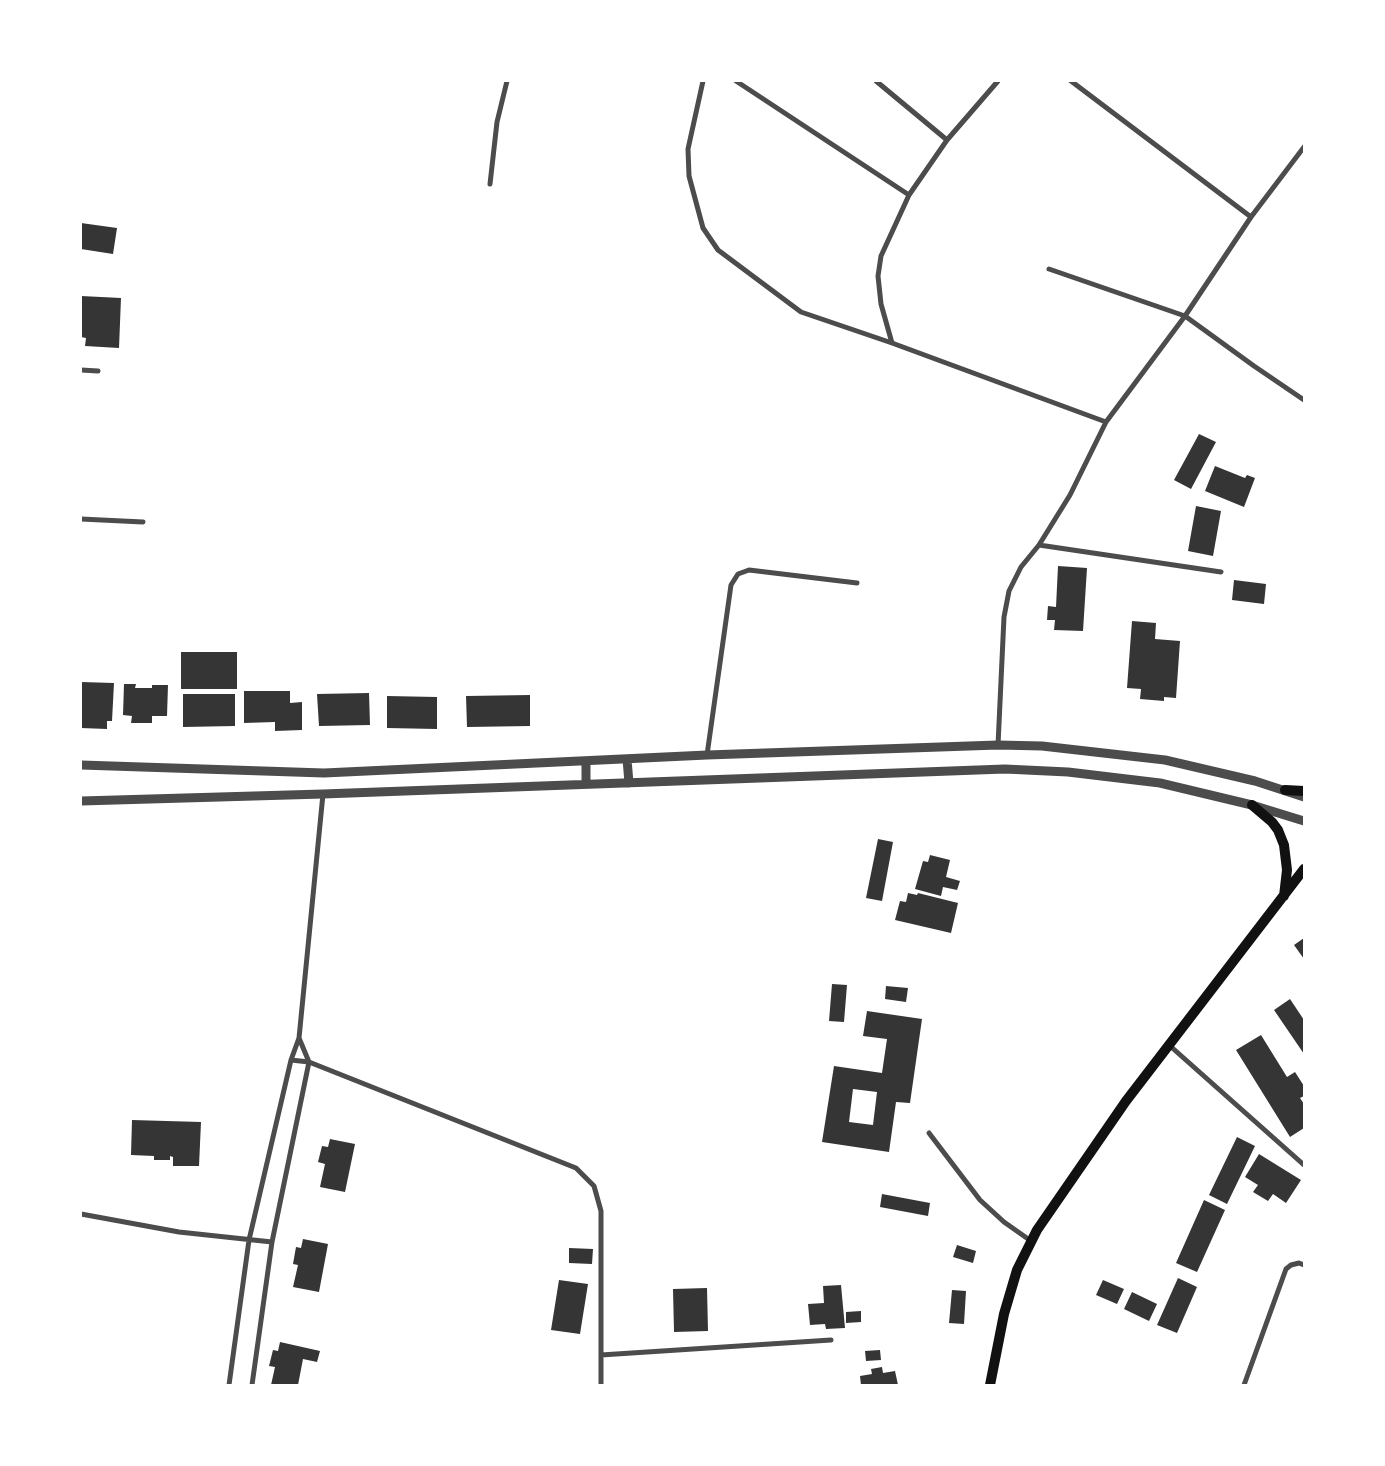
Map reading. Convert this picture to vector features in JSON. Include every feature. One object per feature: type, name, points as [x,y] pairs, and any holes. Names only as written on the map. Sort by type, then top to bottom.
[{"type":"main road","points":[[1285,790],[1304,791]]},
{"type":"main road","points":[[1252,805],[1272,822],[1278,830],[1284,845],[1287,870],[1286,893]]},
{"type":"main road","points":[[990,1385],[1004,1314],[1017,1270],[1031,1240],[1126,1101],[1304,869]]},
{"type":"main road","points":[[1286,893],[1304,881]]},
{"type":"street","points":[[490,184],[497,122],[507,81]]},
{"type":"street","points":[[703,81],[688,149],[689,176],[703,228],[718,250],[801,312],[892,343],[1106,422]]},
{"type":"street","points":[[736,81],[909,195]]},
{"type":"street","points":[[876,81],[947,140]]},
{"type":"street","points":[[892,343],[881,304],[878,276],[881,256],[909,195],[947,140],[998,81]]},
{"type":"street","points":[[1071,81],[1250,216]]},
{"type":"street","points":[[998,745],[1004,617],[1009,591],[1022,567],[1039,545],[1070,495],[1106,422],[1185,316],[1250,216],[1304,147]]},
{"type":"street","points":[[1049,269],[1185,316],[1304,400]]},
{"type":"street","points":[[81,370],[98,371]]},
{"type":"street","points":[[81,518],[143,522]]},
{"type":"street","points":[[1039,545],[1221,572]]},
{"type":"street","points":[[707,756],[731,585],[738,574],[749,570],[857,583]]},
{"type":"street","points":[[81,764],[324,773],[998,745],[1042,746],[1165,760],[1255,781],[1304,797]]},
{"type":"street","points":[[627,759],[629,783]]},
{"type":"street","points":[[586,761],[586,784]]},
{"type":"street","points":[[81,800],[323,794],[1024,769],[1068,772],[1160,783],[1252,805],[1304,821]]},
{"type":"street","points":[[229,1385],[249,1240],[291,1060],[299,1038],[323,794]]},
{"type":"street","points":[[252,1385],[272,1242],[309,1062],[299,1038]]},
{"type":"street","points":[[1169,1046],[1304,1165]]},
{"type":"street","points":[[291,1060],[309,1062],[576,1168],[594,1186],[601,1211],[601,1385]]},
{"type":"street","points":[[929,1134],[980,1200],[1004,1222],[1031,1240]]},
{"type":"street","points":[[81,1214],[180,1232],[272,1242]]},
{"type":"street","points":[[1244,1385],[1286,1269],[1290,1265],[1299,1263],[1304,1265]]},
{"type":"street","points":[[601,1355],[831,1340]]},
{"type":"building","points":[[81,223],[117,228],[113,254],[81,249]]},
{"type":"building","points":[[81,296],[121,298],[119,348],[85,346],[86,338],[81,337]]},
{"type":"building","points":[[1199,434],[1216,442],[1191,489],[1174,480]]},
{"type":"building","points":[[1215,466],[1245,478],[1247,475],[1255,478],[1244,507],[1205,491]]},
{"type":"building","points":[[1196,506],[1221,511],[1213,556],[1188,551]]},
{"type":"building","points":[[1058,566],[1087,568],[1083,631],[1054,630],[1055,620],[1047,620],[1048,606],[1056,607]]},
{"type":"building","points":[[1234,580],[1266,584],[1264,604],[1232,600]]},
{"type":"building","points":[[1132,621],[1156,623],[1155,639],[1180,641],[1176,698],[1164,697],[1164,701],[1140,699],[1141,689],[1127,688]]},
{"type":"building","points":[[181,652],[237,652],[237,689],[181,689]]},
{"type":"building","points":[[81,682],[114,683],[112,721],[107,721],[107,729],[81,728]]},
{"type":"building","points":[[124,684],[136,684],[135,688],[152,688],[152,685],[168,685],[167,716],[152,716],[152,723],[131,723],[132,716],[123,715]]},
{"type":"building","points":[[244,691],[290,691],[290,703],[302,702],[302,730],[275,731],[275,722],[244,723]]},
{"type":"building","points":[[369,693],[370,725],[319,726],[317,694]]},
{"type":"building","points":[[183,694],[235,694],[235,726],[183,727]]},
{"type":"building","points":[[530,695],[530,726],[467,727],[466,696]]},
{"type":"building","points":[[387,696],[437,697],[437,729],[387,728]]},
{"type":"building","points":[[878,839],[893,842],[882,901],[866,898]]},
{"type":"building","points":[[930,855],[950,860],[946,877],[960,881],[957,890],[943,887],[941,896],[915,889],[923,861],[928,862]]},
{"type":"building","points":[[908,893],[917,895],[918,893],[958,903],[951,933],[895,920],[900,901],[906,902]]},
{"type":"building","points":[[1304,938],[1304,959],[1294,945]]},
{"type":"building","points":[[832,984],[847,985],[844,1022],[829,1021]]},
{"type":"building","points":[[886,986],[908,988],[906,1002],[885,999]]},
{"type":"building","points":[[1290,999],[1304,1020],[1304,1054],[1274,1010]]},
{"type":"building","points":[[867,1011],[922,1019],[910,1103],[896,1102],[889,1152],[822,1142],[834,1066],[882,1073],[887,1039],[863,1036]],"holes":[[[853,1089],[877,1092],[873,1125],[849,1122]]]},
{"type":"building","points":[[1261,1035],[1287,1077],[1295,1072],[1304,1086],[1304,1096],[1300,1098],[1304,1104],[1304,1128],[1290,1137],[1236,1050]]},
{"type":"building","points":[[132,1120],[201,1122],[199,1166],[173,1166],[173,1157],[170,1156],[170,1160],[154,1160],[154,1156],[131,1155]]},
{"type":"building","points":[[1237,1137],[1255,1146],[1227,1204],[1209,1195]]},
{"type":"building","points":[[330,1139],[355,1144],[345,1192],[320,1187],[325,1164],[318,1162],[322,1146],[328,1147]]},
{"type":"building","points":[[1259,1154],[1301,1180],[1286,1203],[1273,1194],[1268,1201],[1253,1192],[1258,1185],[1245,1177]]},
{"type":"building","points":[[882,1194],[930,1203],[928,1216],[880,1207]]},
{"type":"building","points":[[1204,1200],[1225,1210],[1197,1272],[1176,1263]]},
{"type":"building","points":[[303,1239],[328,1244],[319,1292],[293,1287],[298,1265],[293,1264],[296,1247],[301,1248]]},
{"type":"building","points":[[957,1245],[976,1251],[973,1263],[953,1257]]},
{"type":"building","points":[[569,1248],[593,1249],[592,1264],[569,1263]]},
{"type":"building","points":[[1178,1278],[1197,1287],[1177,1333],[1157,1325]]},
{"type":"building","points":[[559,1280],[588,1284],[580,1334],[551,1330]]},
{"type":"building","points":[[1103,1280],[1124,1289],[1117,1304],[1096,1295]]},
{"type":"building","points":[[841,1285],[845,1328],[826,1329],[825,1324],[810,1325],[808,1304],[824,1303],[823,1286]]},
{"type":"building","points":[[707,1288],[708,1331],[674,1332],[673,1289]]},
{"type":"building","points":[[952,1290],[966,1291],[964,1324],[949,1323]]},
{"type":"building","points":[[1132,1292],[1157,1304],[1149,1321],[1124,1309]]},
{"type":"building","points":[[861,1311],[861,1322],[846,1323],[846,1312]]},
{"type":"building","points":[[280,1342],[320,1351],[317,1362],[303,1359],[298,1385],[271,1385],[275,1367],[269,1366],[273,1350],[278,1351]]},
{"type":"building","points":[[880,1350],[881,1360],[866,1361],[865,1351]]},
{"type":"building","points":[[882,1367],[883,1373],[895,1371],[898,1385],[861,1385],[860,1376],[872,1374],[871,1369]]}]
